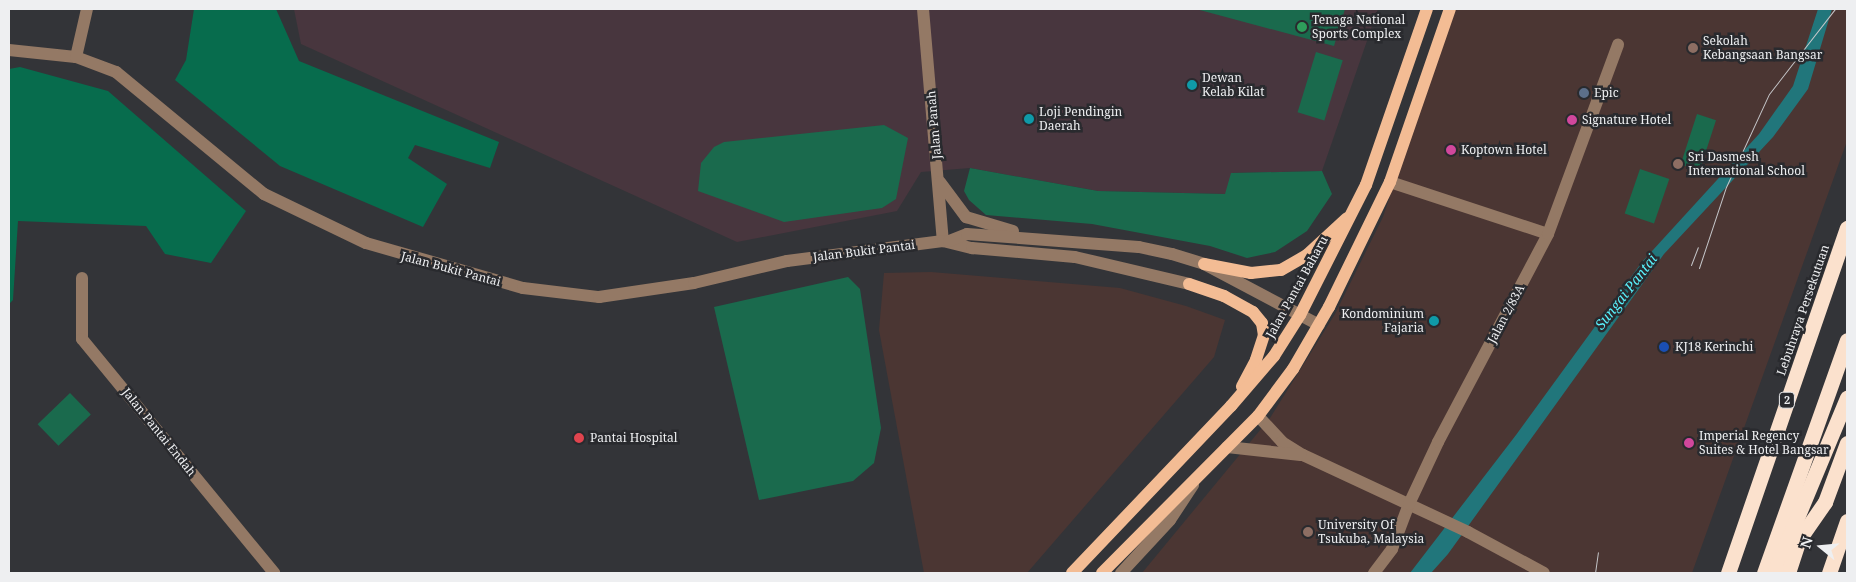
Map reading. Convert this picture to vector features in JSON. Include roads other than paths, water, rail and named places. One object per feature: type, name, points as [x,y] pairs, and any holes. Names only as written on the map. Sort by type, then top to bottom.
[{"type":"highway","name":"Lebuhraya Persekutuan","points":[[1728,573],[1847,228]]},
{"type":"highway","points":[[1764,573],[1847,340]]},
{"type":"highway","points":[[1788,573],[1800,538],[1812,491],[1847,398]]},
{"type":"highway","points":[[1774,573],[1847,398]]},
{"type":"highway","points":[[1800,538],[1825,502],[1847,443]]},
{"type":"highway","points":[[1829,573],[1847,521]]},
{"type":"main road","name":"Jalan Pantai Baharu","points":[[1072,573],[1231,406],[1274,356],[1300,314],[1353,212],[1406,77],[1427,9]]},
{"type":"main road","points":[[1102,573],[1158,513],[1258,416],[1293,369],[1319,326],[1390,182],[1450,9]]},
{"type":"main road","points":[[1204,264],[1251,273],[1281,270],[1307,255],[1353,212]]},
{"type":"main road","points":[[1190,284],[1232,300],[1253,312],[1262,323],[1264,335],[1256,360],[1231,406]]},
{"type":"street","points":[[76,57],[86,9]]},
{"type":"street","name":"Jalan Panah","points":[[923,9],[946,241]]},
{"type":"street","name":"Jalan 2/83A","points":[[1374,573],[1392,549],[1408,504],[1548,234],[1618,45]]},
{"type":"street","name":"Jalan Bukit Pantai","points":[[9,50],[76,57],[116,72],[264,194],[373,246],[500,283],[599,297],[694,283],[787,261],[946,241],[967,234],[1139,247],[1204,264],[1300,314],[1319,326]]},
{"type":"street","points":[[939,180],[966,217],[1050,240]]},
{"type":"street","points":[[1390,182],[1548,234]]},
{"type":"street","name":"Jalan Bukit Pantai","points":[[946,241],[972,248],[1075,257],[1190,284]]},
{"type":"street","name":"Jalan Pantai Endah","points":[[82,278],[82,339],[274,573]]},
{"type":"street","points":[[1258,416],[1282,442],[1303,455],[1468,532],[1544,573]]},
{"type":"street","points":[[1227,446],[1303,455]]},
{"type":"street","points":[[1121,573],[1170,520],[1201,472]]},
{"type":"water","name":"Sungai Pantai","points":[[1818,9],[1832,9],[1808,89],[1773,137],[1664,254],[1448,554],[1431,573],[1410,573],[1516,435],[1642,262],[1759,134],[1793,86]]},
{"type":"tram line","points":[[1699,268],[1726,187],[1769,94],[1835,9]]},
{"type":"tram line","points":[[1691,265],[1698,247]]},
{"type":"tram line","points":[[1595,573],[1598,552]]},
{"type":"place","name":"Tenaga National Sports Complex","points":[[1302,27]]},
{"type":"place","name":"Sekolah Kebangsaan Bangsar","points":[[1693,48]]},
{"type":"place","name":"Dewan Kelab Kilat","points":[[1192,85]]},
{"type":"place","name":"Epic","points":[[1584,93]]},
{"type":"place","name":"Loji Pendingin Daerah","points":[[1029,119]]},
{"type":"place","name":"Signature Hotel","points":[[1572,120]]},
{"type":"place","name":"Koptown Hotel","points":[[1451,150]]},
{"type":"place","name":"Sri Dasmesh International School","points":[[1678,164]]},
{"type":"place","name":"Kondominium Fajaria","points":[[1434,321]]},
{"type":"place","name":"KJ18 Kerinchi","points":[[1664,347]]},
{"type":"place","name":"Pantai Hospital","points":[[579,438]]},
{"type":"place","name":"Imperial Regency Suites & Hotel Bangsar","points":[[1689,443]]},
{"type":"place","name":"University Of Tsukuba, Malaysia","points":[[1308,532]]}]
